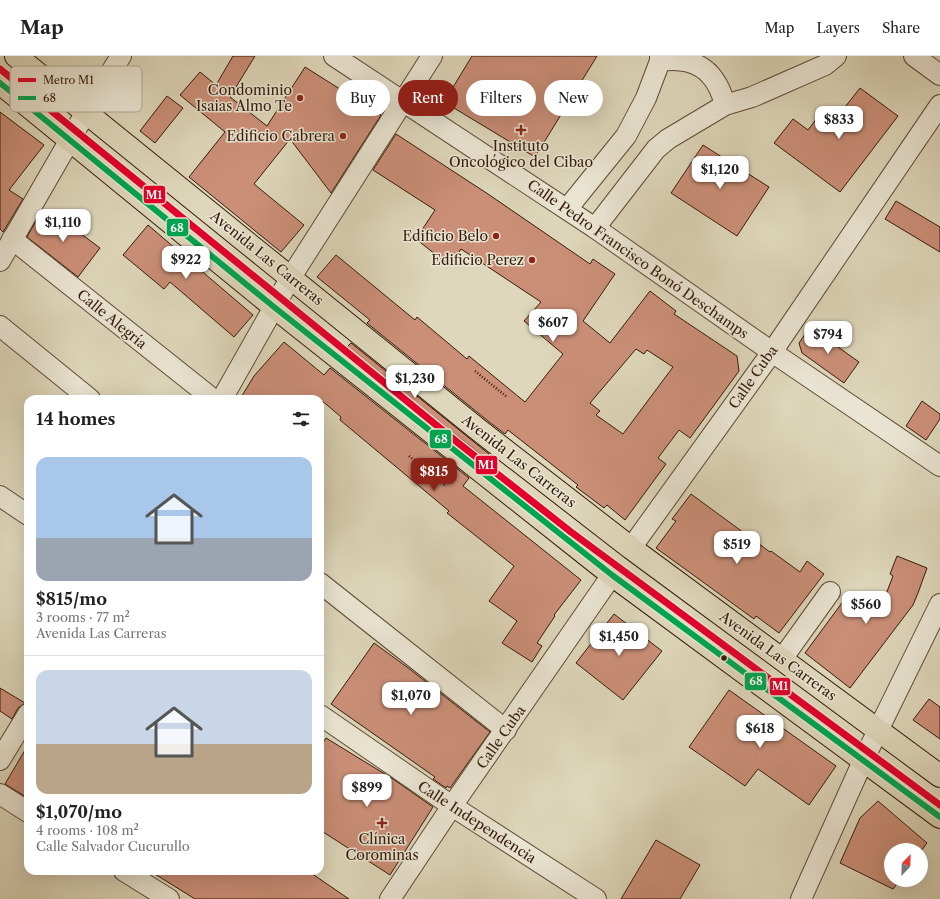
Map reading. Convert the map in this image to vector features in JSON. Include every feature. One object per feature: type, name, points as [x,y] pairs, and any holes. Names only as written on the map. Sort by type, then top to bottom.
[{"type":"main road","name":"Avenida Las Carreras","points":[[16,56],[28,66]]},
{"type":"main road","points":[[0,83],[10,91]]},
{"type":"main road","points":[[36,112],[274,307],[612,575],[940,817]]},
{"type":"main road","name":"Avenida Las Carreras","points":[[86,112],[480,431],[632,548],[940,776]]},
{"type":"street","points":[[115,66],[121,56]]},
{"type":"street","name":"Calle Pedro Francisco Bonó Deschamps","points":[[334,56],[398,98]]},
{"type":"street","points":[[417,80],[432,56]]},
{"type":"street","points":[[595,228],[656,149],[672,136],[725,105],[752,97],[825,65],[836,56]]},
{"type":"street","points":[[914,56],[940,75]]},
{"type":"street","points":[[567,209],[626,136],[646,98],[660,59],[682,60],[703,68],[714,78],[721,90],[725,105]]},
{"type":"street","name":"Calle Cuba","points":[[632,548],[772,352],[940,105]]},
{"type":"street","points":[[224,395],[291,277],[398,111]]},
{"type":"street","points":[[0,261],[86,112]]},
{"type":"street","name":"Calle Pedro Francisco Bonó Deschamps","points":[[425,116],[595,228],[772,352],[940,466]]},
{"type":"street","name":"Calle Alegría","points":[[12,239],[207,395]]},
{"type":"street","points":[[0,326],[85,395]]},
{"type":"street","points":[[0,496],[24,512]]},
{"type":"street","name":"Calle Cuba","points":[[390,899],[452,806],[612,575]]},
{"type":"street","points":[[324,586],[506,730]]},
{"type":"street","points":[[782,659],[830,592]]},
{"type":"street","points":[[801,899],[863,761],[940,604]]},
{"type":"street","name":"Calle Independencia","points":[[324,719],[452,806],[596,899]]},
{"type":"street","points":[[0,760],[24,721]]},
{"type":"street","points":[[0,794],[24,809]]},
{"type":"street","points":[[130,875],[169,899]]},
{"type":"path","points":[[475,371],[508,397]]},
{"type":"path","points":[[409,456],[446,486]]},
{"type":"building","points":[[233,56],[255,56],[230,97],[267,126],[305,67],[336,87],[336,116],[380,116],[331,193],[290,139],[254,184],[304,225],[281,252],[189,177],[225,132],[180,95],[200,72],[216,85]]},
{"type":"building","points":[[472,56],[597,56],[582,80],[544,80],[544,116],[560,116],[535,157],[467,116],[536,116],[536,80],[466,80],[466,115],[458,110],[457,80]]},
{"type":"building","points":[[860,88],[898,116],[840,192],[774,143],[793,119],[808,130],[818,117],[830,126]]},
{"type":"building","points":[[167,96],[183,108],[155,143],[140,131]]},
{"type":"building","points":[[0,112],[44,145],[9,190],[23,199],[3,232],[0,229]]},
{"type":"building","points":[[396,134],[488,194],[590,264],[593,259],[615,274],[583,321],[610,343],[650,291],[676,311],[674,314],[737,356],[739,371],[690,438],[679,430],[658,458],[666,464],[625,520],[607,505],[604,508],[576,487],[578,485],[508,430],[505,434],[488,421],[367,323],[370,320],[317,277],[336,255],[415,320],[417,317],[467,359],[469,356],[525,402],[563,354],[524,321],[541,302],[461,249],[450,266],[416,239],[435,210],[373,170]],"holes":[[[636,349],[644,354],[647,350],[673,367],[623,434],[596,415],[600,411],[590,403]]]},
{"type":"building","points":[[703,145],[769,187],[737,236],[671,193]]},
{"type":"building","points":[[896,201],[940,227],[940,252],[885,219]]},
{"type":"building","points":[[41,212],[49,218],[53,213],[100,248],[78,277],[27,237]]},
{"type":"building","points":[[148,225],[253,315],[234,337],[170,282],[164,289],[123,255]]},
{"type":"building","points":[[810,327],[859,362],[844,383],[802,353],[799,343]]},
{"type":"building","points":[[284,342],[324,375],[330,368],[469,478],[463,486],[581,580],[554,615],[555,616],[537,643],[542,646],[532,662],[502,643],[517,621],[489,601],[514,566],[447,513],[449,511],[340,420],[341,417],[324,402],[324,395],[242,395],[254,376]]},
{"type":"building","points":[[351,343],[489,454],[485,458],[346,348]]},
{"type":"building","points":[[922,401],[940,414],[940,419],[926,440],[906,426]]},
{"type":"building","points":[[691,494],[800,572],[807,561],[824,574],[779,633],[756,616],[754,619],[656,548],[676,521],[672,519]]},
{"type":"building","points":[[897,556],[927,568],[913,605],[850,688],[805,653],[850,592],[874,610],[886,594],[893,576],[890,574]]},
{"type":"building","points":[[614,614],[662,651],[623,700],[576,663]]},
{"type":"building","points":[[374,643],[490,732],[450,788],[447,786],[446,788],[433,779],[435,777],[331,704]]},
{"type":"building","points":[[0,688],[24,702],[18,708],[12,719],[0,711]]},
{"type":"building","points":[[729,690],[836,766],[809,805],[758,769],[745,786],[689,747]]},
{"type":"building","points":[[929,699],[940,707],[940,739],[913,720]]},
{"type":"building","name":"Clínica Corominas","points":[[326,738],[393,779],[433,807],[390,875],[324,833],[324,741]]},
{"type":"building","points":[[24,752],[24,796],[5,784]]},
{"type":"building","points":[[878,801],[927,843],[884,843],[884,885],[840,863],[860,818]]},
{"type":"building","points":[[656,840],[700,865],[680,899],[621,899]]},
{"type":"building","points":[[156,875],[314,875],[349,899],[195,899]]},
{"type":"metro line","name":"M1","points":[[0,69],[10,77]]},
{"type":"metro line","name":"M1","points":[[53,112],[457,442],[571,532],[940,805]]},
{"type":"transit line","name":"68","points":[[0,83],[10,91]]},
{"type":"transit line","name":"68","points":[[35,112],[274,307],[612,575],[940,817]]},
{"type":"place","name":"Condominio Isaias Almo Te","points":[[300,98]]},
{"type":"place","name":"Instituto Oncológico del Cibao","points":[[521,130]]},
{"type":"place","name":"Edificio Cabrera","points":[[343,136]]},
{"type":"place","name":"Edificio Belo","points":[[496,236]]},
{"type":"place","name":"Edificio Perez","points":[[532,260]]},
{"type":"place","name":"Clínica Corominas","points":[[382,823]]}]
